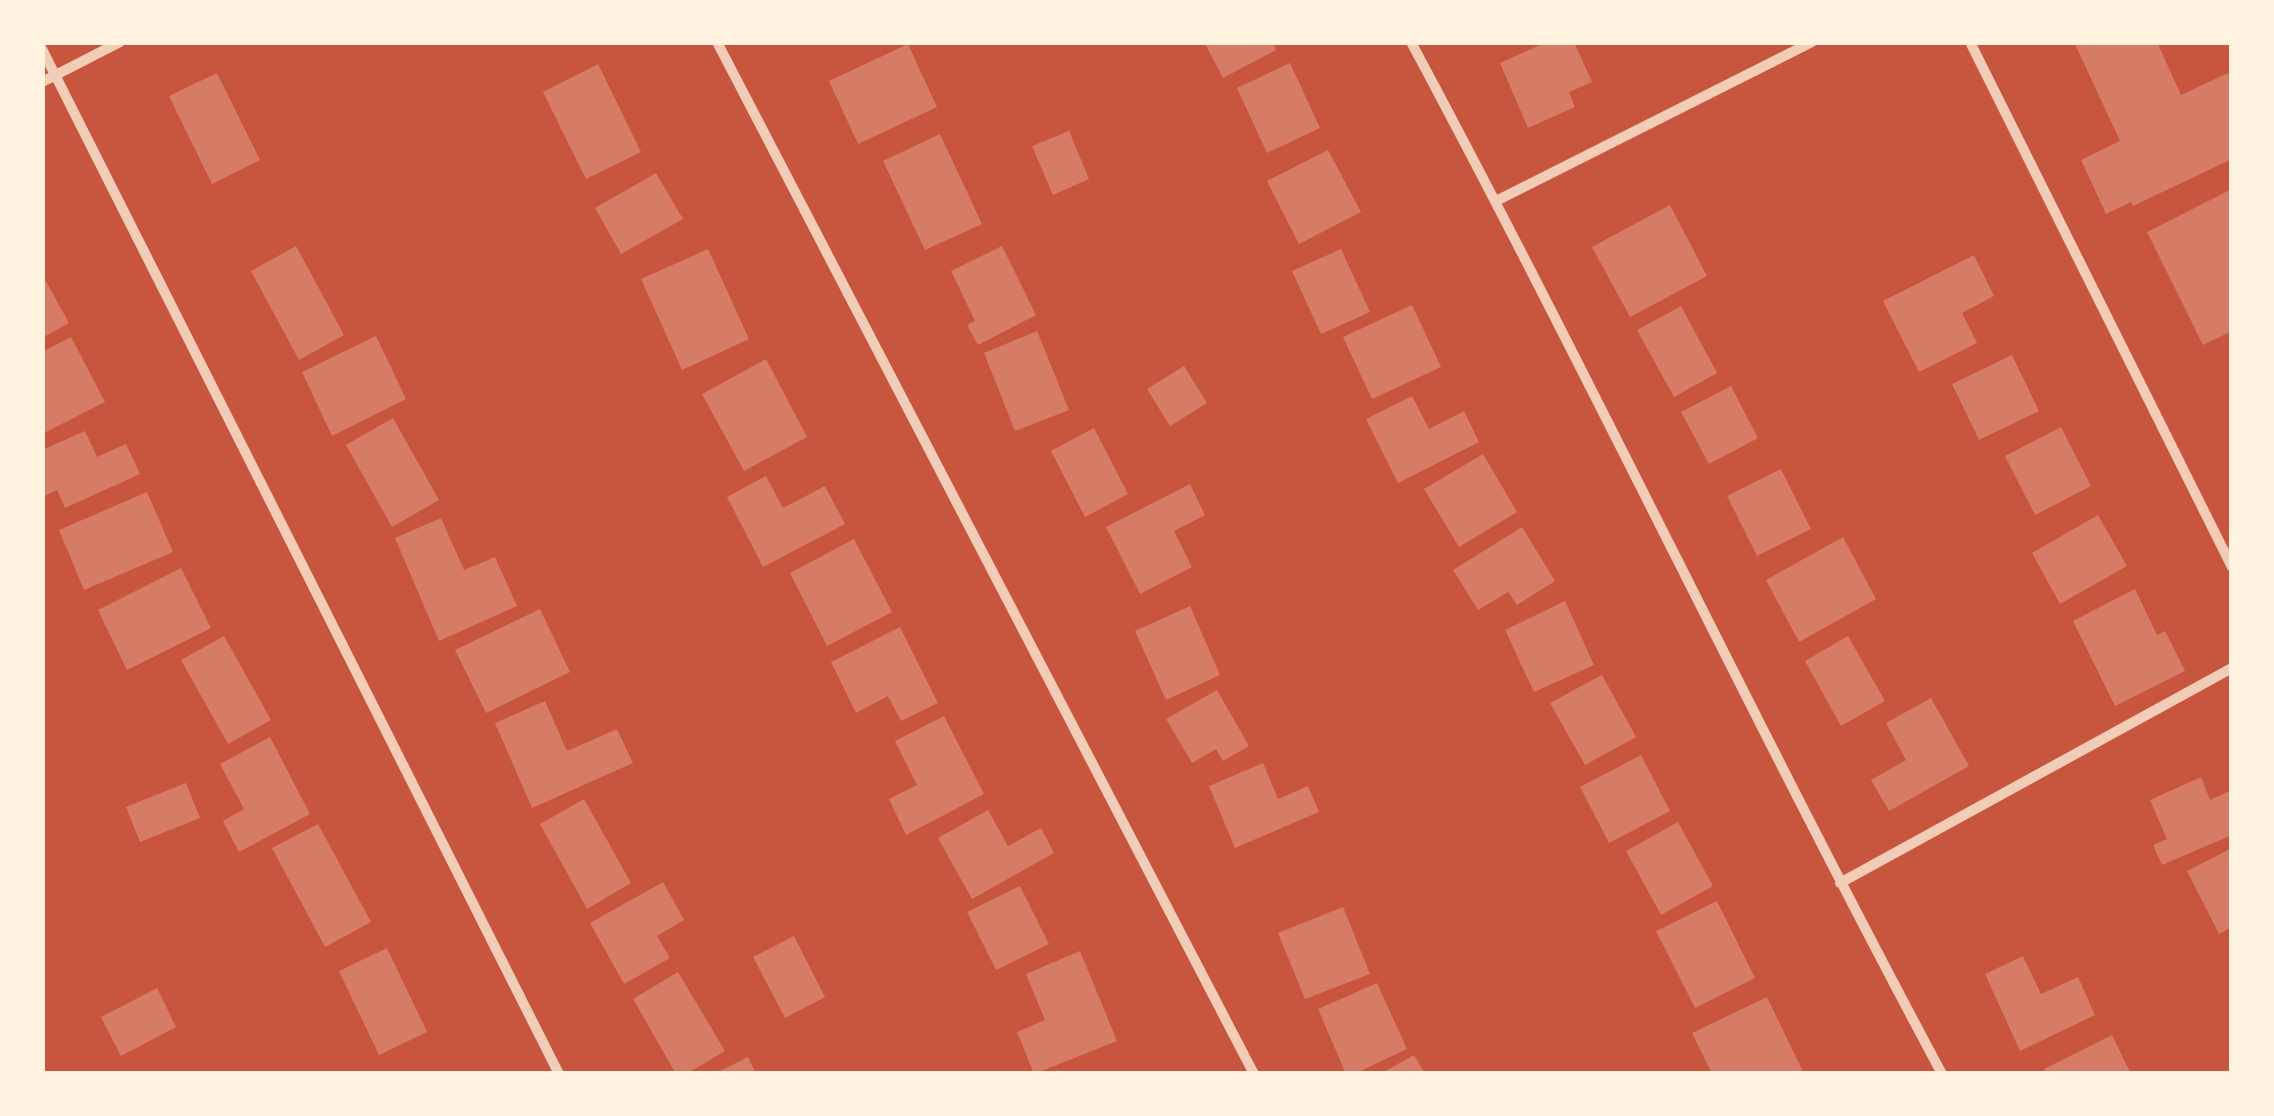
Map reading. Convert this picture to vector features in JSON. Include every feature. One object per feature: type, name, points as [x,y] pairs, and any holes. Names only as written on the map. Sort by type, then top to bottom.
[{"type":"street","points":[[42,82],[120,42]]},
{"type":"street","points":[[717,42],[1254,1074]]},
{"type":"street","points":[[1411,42],[1496,201],[1840,883],[1942,1074]]},
{"type":"street","points":[[1496,201],[1812,42]]},
{"type":"street","points":[[1970,42],[2232,566]]},
{"type":"street","points":[[42,49],[559,1074]]},
{"type":"street","points":[[1840,883],[2232,668]]},
{"type":"building","points":[[1204,42],[1272,42],[1276,50],[1223,78]]},
{"type":"building","points":[[1547,42],[1574,42],[1592,82],[1569,92],[1575,107],[1528,128],[1500,63]]},
{"type":"building","points":[[2074,42],[2157,42],[2181,95],[2228,73],[2232,81],[2232,159],[2133,206],[2131,202],[2106,214],[2081,160],[2120,141]]},
{"type":"building","points":[[908,44],[937,107],[858,144],[829,81]]},
{"type":"building","points":[[1290,63],[1320,128],[1267,153],[1237,88]]},
{"type":"building","points":[[598,64],[641,152],[586,179],[543,92]]},
{"type":"building","points":[[217,73],[260,160],[212,184],[169,96]]},
{"type":"building","points":[[1069,131],[1089,179],[1053,195],[1032,146]]},
{"type":"building","points":[[940,134],[982,224],[925,250],[883,161]]},
{"type":"building","points":[[1328,150],[1361,212],[1299,244],[1267,181]]},
{"type":"building","points":[[656,173],[683,219],[621,254],[595,208]]},
{"type":"building","points":[[2232,189],[2232,331],[2203,345],[2147,232]]},
{"type":"building","points":[[1670,205],[1707,276],[1630,317],[1592,247]]},
{"type":"building","points":[[296,246],[344,335],[299,360],[251,271]]},
{"type":"building","points":[[1002,246],[1036,315],[978,345],[967,325],[975,321],[951,271]]},
{"type":"building","points":[[708,249],[749,339],[682,370],[641,279]]},
{"type":"building","points":[[1341,249],[1370,312],[1321,334],[1292,271]]},
{"type":"building","points":[[1974,255],[1994,296],[1962,313],[1977,343],[1919,372],[1883,301]]},
{"type":"building","points":[[42,274],[69,323],[42,338]]},
{"type":"building","points":[[1412,305],[1441,367],[1372,399],[1343,337]]},
{"type":"building","points":[[1681,306],[1717,373],[1674,397],[1637,330]]},
{"type":"building","points":[[1037,331],[1069,410],[1015,431],[984,353]]},
{"type":"building","points":[[376,336],[406,399],[332,436],[302,372]]},
{"type":"building","points":[[71,337],[105,402],[42,434],[42,352]]},
{"type":"building","points":[[2012,355],[2039,411],[1979,440],[1952,384]]},
{"type":"building","points":[[766,359],[807,437],[744,471],[702,394]]},
{"type":"building","points":[[1184,366],[1207,403],[1170,426],[1147,389]]},
{"type":"building","points":[[1731,386],[1758,438],[1709,464],[1681,412]]},
{"type":"building","points":[[1412,396],[1429,429],[1464,411],[1479,442],[1398,483],[1366,419]]},
{"type":"building","points":[[393,418],[439,500],[392,527],[346,445]]},
{"type":"building","points":[[2061,427],[2091,486],[2035,515],[2005,456]]},
{"type":"building","points":[[1094,428],[1128,494],[1085,517],[1051,451]]},
{"type":"building","points":[[85,431],[97,457],[126,444],[140,474],[65,508],[57,490],[42,497],[42,450]]},
{"type":"building","points":[[1483,454],[1517,512],[1459,547],[1424,489]]},
{"type":"building","points":[[1781,469],[1811,529],[1757,556],[1727,496]]},
{"type":"building","points":[[766,476],[783,508],[825,486],[845,524],[763,567],[727,497]]},
{"type":"building","points":[[1190,484],[1205,515],[1174,531],[1192,567],[1140,594],[1106,527]]},
{"type":"building","points":[[147,492],[173,552],[84,590],[59,530]]},
{"type":"building","points":[[2098,515],[2127,566],[2060,604],[2032,553]]},
{"type":"building","points":[[441,518],[464,570],[495,557],[517,606],[439,641],[395,538]]},
{"type":"building","points":[[1522,527],[1555,581],[1517,605],[1508,592],[1478,610],[1453,570]]},
{"type":"building","points":[[1843,537],[1876,599],[1799,642],[1766,580]]},
{"type":"building","points":[[854,539],[892,612],[827,646],[790,573]]},
{"type":"building","points":[[181,568],[211,628],[127,670],[98,610]]},
{"type":"building","points":[[2135,589],[2157,635],[2165,631],[2185,671],[2115,706],[2073,621]]},
{"type":"building","points":[[1565,601],[1594,665],[1534,692],[1505,630]]},
{"type":"building","points":[[1190,606],[1220,675],[1166,700],[1135,631]]},
{"type":"building","points":[[540,609],[570,672],[486,713],[455,650]]},
{"type":"building","points":[[900,627],[938,703],[901,721],[888,696],[856,713],[831,662]]},
{"type":"building","points":[[224,636],[271,720],[228,744],[181,660]]},
{"type":"building","points":[[1848,636],[1885,701],[1841,726],[1805,661]]},
{"type":"building","points":[[1602,675],[1636,737],[1585,765],[1550,703]]},
{"type":"building","points":[[1217,690],[1249,746],[1223,761],[1216,749],[1192,763],[1166,719]]},
{"type":"building","points":[[1931,698],[1969,766],[1889,811],[1871,780],[1906,760],[1886,723]]},
{"type":"building","points":[[545,701],[567,751],[617,729],[633,763],[532,808],[495,723]]},
{"type":"building","points":[[944,716],[984,794],[906,835],[889,799],[917,785],[895,741]]},
{"type":"building","points":[[270,737],[310,814],[239,852],[223,821],[244,809],[220,764]]},
{"type":"building","points":[[1641,755],[1670,811],[1609,843],[1580,787]]},
{"type":"building","points":[[1263,763],[1278,799],[1308,786],[1319,812],[1235,848],[1209,786]]},
{"type":"building","points":[[2201,777],[2210,800],[2232,790],[2232,835],[2162,865],[2153,845],[2167,839],[2150,800]]},
{"type":"building","points":[[186,783],[200,818],[140,842],[126,807]]},
{"type":"building","points":[[584,799],[631,883],[587,909],[540,824]]},
{"type":"building","points":[[988,810],[1008,846],[1041,828],[1054,853],[972,899],[938,838]]},
{"type":"building","points":[[1678,822],[1713,886],[1661,915],[1626,851]]},
{"type":"building","points":[[318,824],[371,922],[325,947],[272,848]]},
{"type":"building","points":[[2232,848],[2232,927],[2219,934],[2187,871]]},
{"type":"building","points":[[663,882],[684,920],[657,936],[670,958],[624,984],[590,923]]},
{"type":"building","points":[[1020,886],[1049,944],[996,970],[967,912]]},
{"type":"building","points":[[1717,901],[1755,978],[1695,1008],[1656,931]]},
{"type":"building","points":[[1343,907],[1370,974],[1305,999],[1278,933]]},
{"type":"building","points":[[794,936],[825,997],[785,1018],[753,957]]},
{"type":"building","points":[[387,948],[427,1032],[379,1055],[339,971]]},
{"type":"building","points":[[1080,951],[1117,1041],[1034,1074],[1017,1032],[1045,1020],[1026,974]]},
{"type":"building","points":[[2023,956],[2041,994],[2078,977],[2095,1015],[2020,1051],[1985,974]]},
{"type":"building","points":[[678,972],[725,1051],[686,1074],[676,1074],[633,999]]},
{"type":"building","points":[[1377,983],[1407,1049],[1354,1074],[1346,1074],[1318,1009]]},
{"type":"building","points":[[157,988],[176,1027],[121,1056],[101,1017]]},
{"type":"building","points":[[1767,997],[1804,1074],[1712,1074],[1692,1033]]},
{"type":"building","points":[[2112,1035],[2131,1074],[2046,1074],[2044,1069]]},
{"type":"building","points":[[1414,1055],[1425,1074],[1380,1074]]},
{"type":"building","points":[[748,1057],[756,1074],[714,1074]]}]
